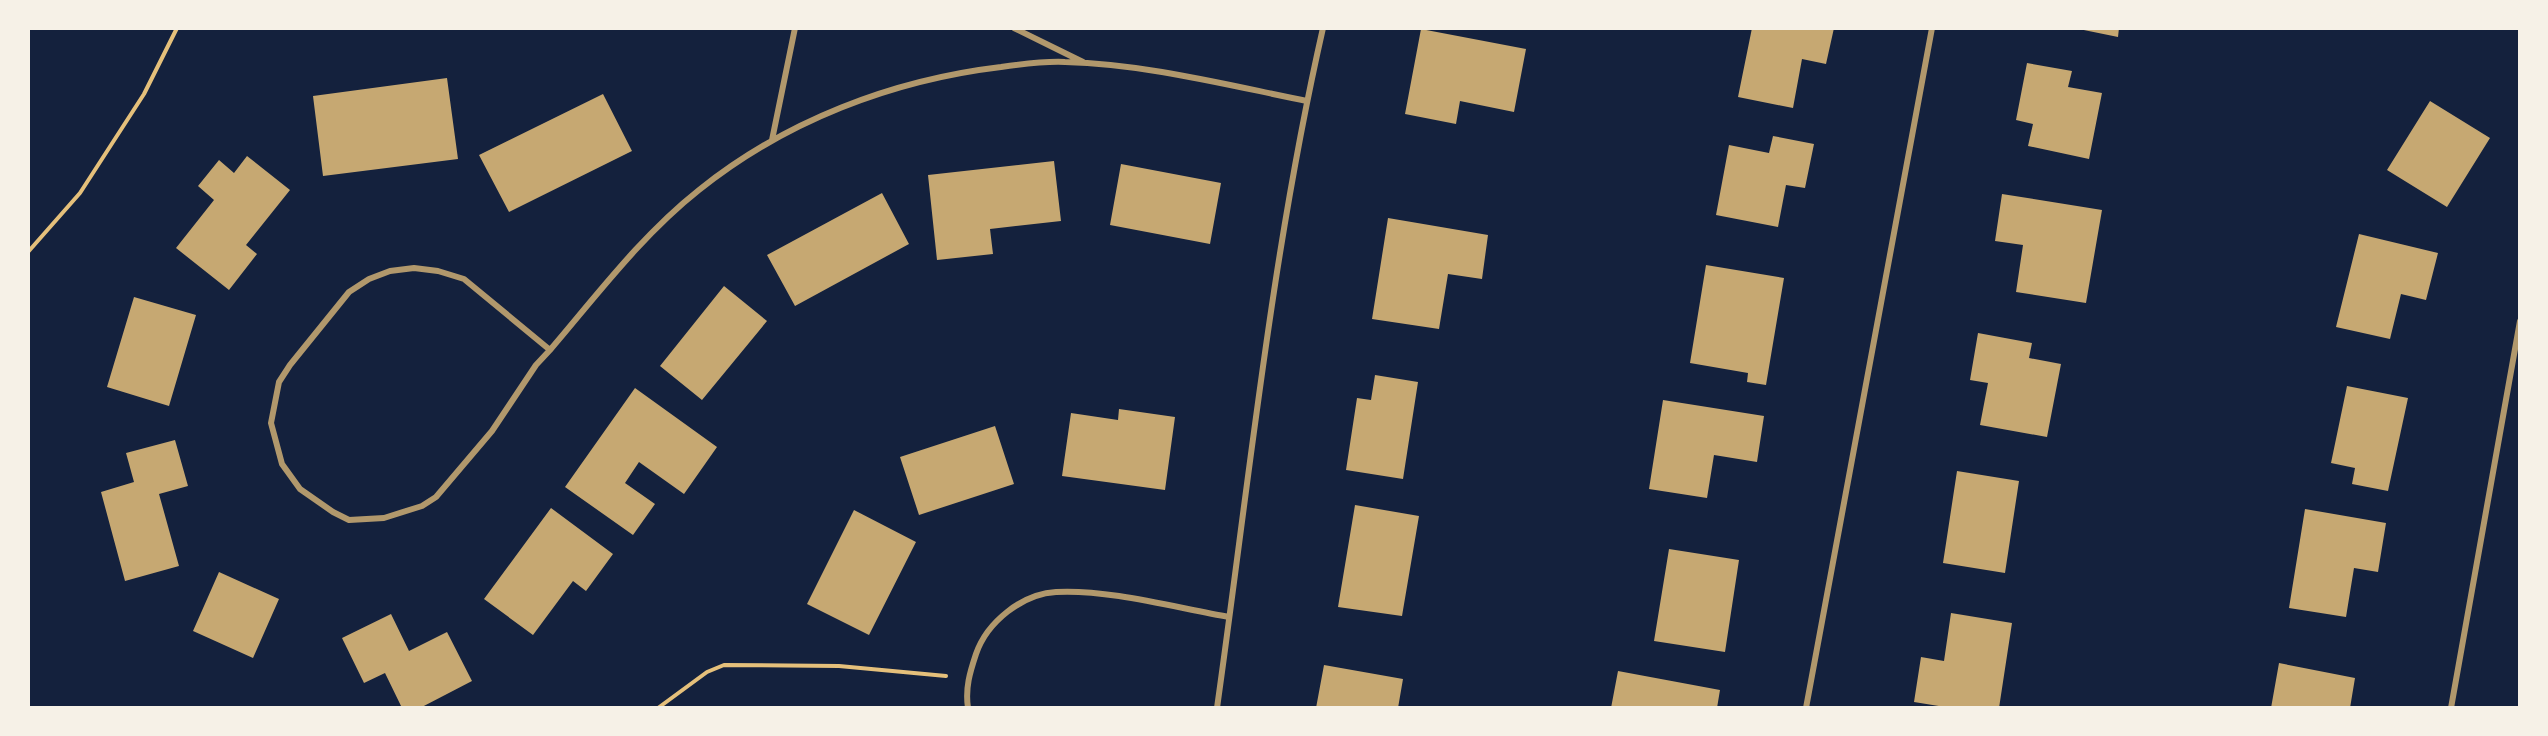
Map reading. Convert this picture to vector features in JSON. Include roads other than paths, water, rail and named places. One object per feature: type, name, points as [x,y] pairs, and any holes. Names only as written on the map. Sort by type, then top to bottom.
[{"type":"street","points":[[772,140],[795,28]]},
{"type":"street","points":[[1014,28],[1086,63]]},
{"type":"street","points":[[1216,708],[1287,207],[1306,101],[1323,28]]},
{"type":"street","points":[[1806,708],[1932,28]]},
{"type":"street","points":[[550,350],[464,279],[414,268],[390,271],[369,279],[350,292],[290,364],[279,382],[271,423],[282,464],[300,489],[349,520],[384,518],[422,507],[436,497],[492,431],[536,365],[550,350],[648,237],[698,191],[760,146],[870,96],[910,83],[954,73],[1027,64],[1086,63],[1159,72],[1306,101]]},
{"type":"street","points":[[2451,708],[2520,321]]},
{"type":"street","points":[[968,708],[968,678],[980,642],[993,624],[1028,599],[1054,592],[1095,593],[1229,616]]}]
